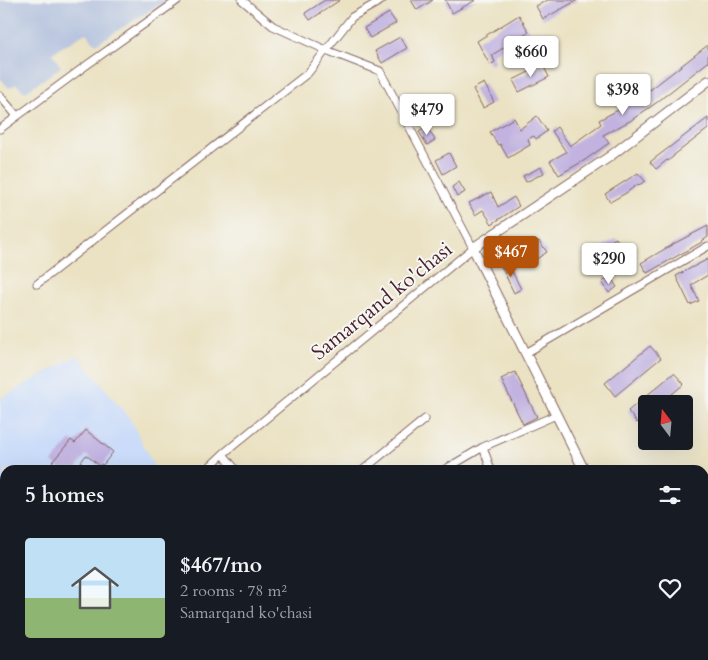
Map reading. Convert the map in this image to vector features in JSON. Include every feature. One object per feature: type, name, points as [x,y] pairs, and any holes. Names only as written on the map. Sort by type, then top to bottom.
[{"type":"street","points":[[0,129],[178,0]]},
{"type":"street","points":[[242,0],[273,26],[326,50],[380,71],[473,248],[581,465]]},
{"type":"street","points":[[37,284],[308,73],[352,17],[382,0]]},
{"type":"street","name":"Samarqand ko'chasi","points":[[211,465],[473,248],[609,158],[708,81]]},
{"type":"street","points":[[0,96],[17,116]]},
{"type":"street","points":[[526,354],[708,246]]},
{"type":"street","points":[[452,465],[483,447],[556,415]]},
{"type":"street","points":[[369,465],[425,419]]},
{"type":"street","points":[[483,447],[489,465]]},
{"type":"street","points":[[223,454],[232,465]]},
{"type":"shaded area","points":[[0,0],[167,0],[96,44],[86,33],[52,53],[61,67],[25,92],[16,84],[9,88],[0,78]]},
{"type":"shaded area","points":[[78,355],[130,419],[153,465],[0,465],[1,398]]},
{"type":"building","points":[[325,0],[340,0],[310,20],[305,13]]},
{"type":"building","points":[[411,0],[433,0],[417,10]]},
{"type":"building","points":[[445,0],[476,0],[452,13]]},
{"type":"building","points":[[548,0],[578,0],[543,19],[536,6]]},
{"type":"building","points":[[389,13],[396,23],[370,38],[364,28]]},
{"type":"building","points":[[519,15],[529,32],[492,55],[495,62],[490,65],[477,41]]},
{"type":"building","points":[[400,37],[407,48],[382,63],[375,51]]},
{"type":"building","points":[[708,45],[708,62],[656,103],[630,121],[603,135],[609,143],[559,175],[550,161],[566,152],[552,131],[557,127],[570,146],[601,124],[599,120],[650,90]]},
{"type":"building","points":[[543,65],[549,77],[519,92],[513,80]]},
{"type":"building","points":[[484,83],[494,102],[483,108],[473,89]]},
{"type":"building","points":[[412,97],[420,111],[411,116],[403,102]]},
{"type":"building","points":[[537,116],[547,131],[536,139],[534,136],[528,139],[530,145],[508,158],[490,132],[514,118],[520,129]]},
{"type":"building","points":[[708,118],[708,129],[656,169],[650,162]]},
{"type":"building","points":[[427,127],[435,140],[427,145],[419,132]]},
{"type":"building","points":[[449,153],[456,166],[443,174],[436,160]]},
{"type":"building","points":[[541,167],[544,173],[526,182],[523,176]]},
{"type":"building","points":[[638,173],[645,181],[610,202],[605,194]]},
{"type":"building","points":[[459,182],[465,192],[457,197],[452,187]]},
{"type":"building","points":[[491,192],[498,207],[514,197],[519,206],[492,224],[483,210],[475,215],[469,203]]},
{"type":"building","points":[[708,226],[708,237],[702,242],[647,273],[641,263]]},
{"type":"building","points":[[616,238],[620,244],[599,257],[596,251]]},
{"type":"building","points":[[539,241],[547,252],[526,266],[518,255]]},
{"type":"building","points":[[708,259],[708,275],[691,285],[699,301],[690,305],[676,276]]},
{"type":"building","points":[[508,263],[521,289],[514,293],[501,266]]},
{"type":"building","points":[[610,277],[617,287],[609,293],[602,282]]},
{"type":"building","points":[[650,346],[661,358],[615,396],[605,383]]},
{"type":"building","points":[[515,372],[537,417],[523,424],[501,379]]},
{"type":"building","points":[[674,373],[684,384],[671,395],[647,395]]},
{"type":"building","points":[[638,403],[637,423],[628,411]]},
{"type":"building","points":[[86,430],[113,452],[103,465],[99,465],[86,455],[79,465],[56,465],[52,462],[71,440],[75,443]]}]
